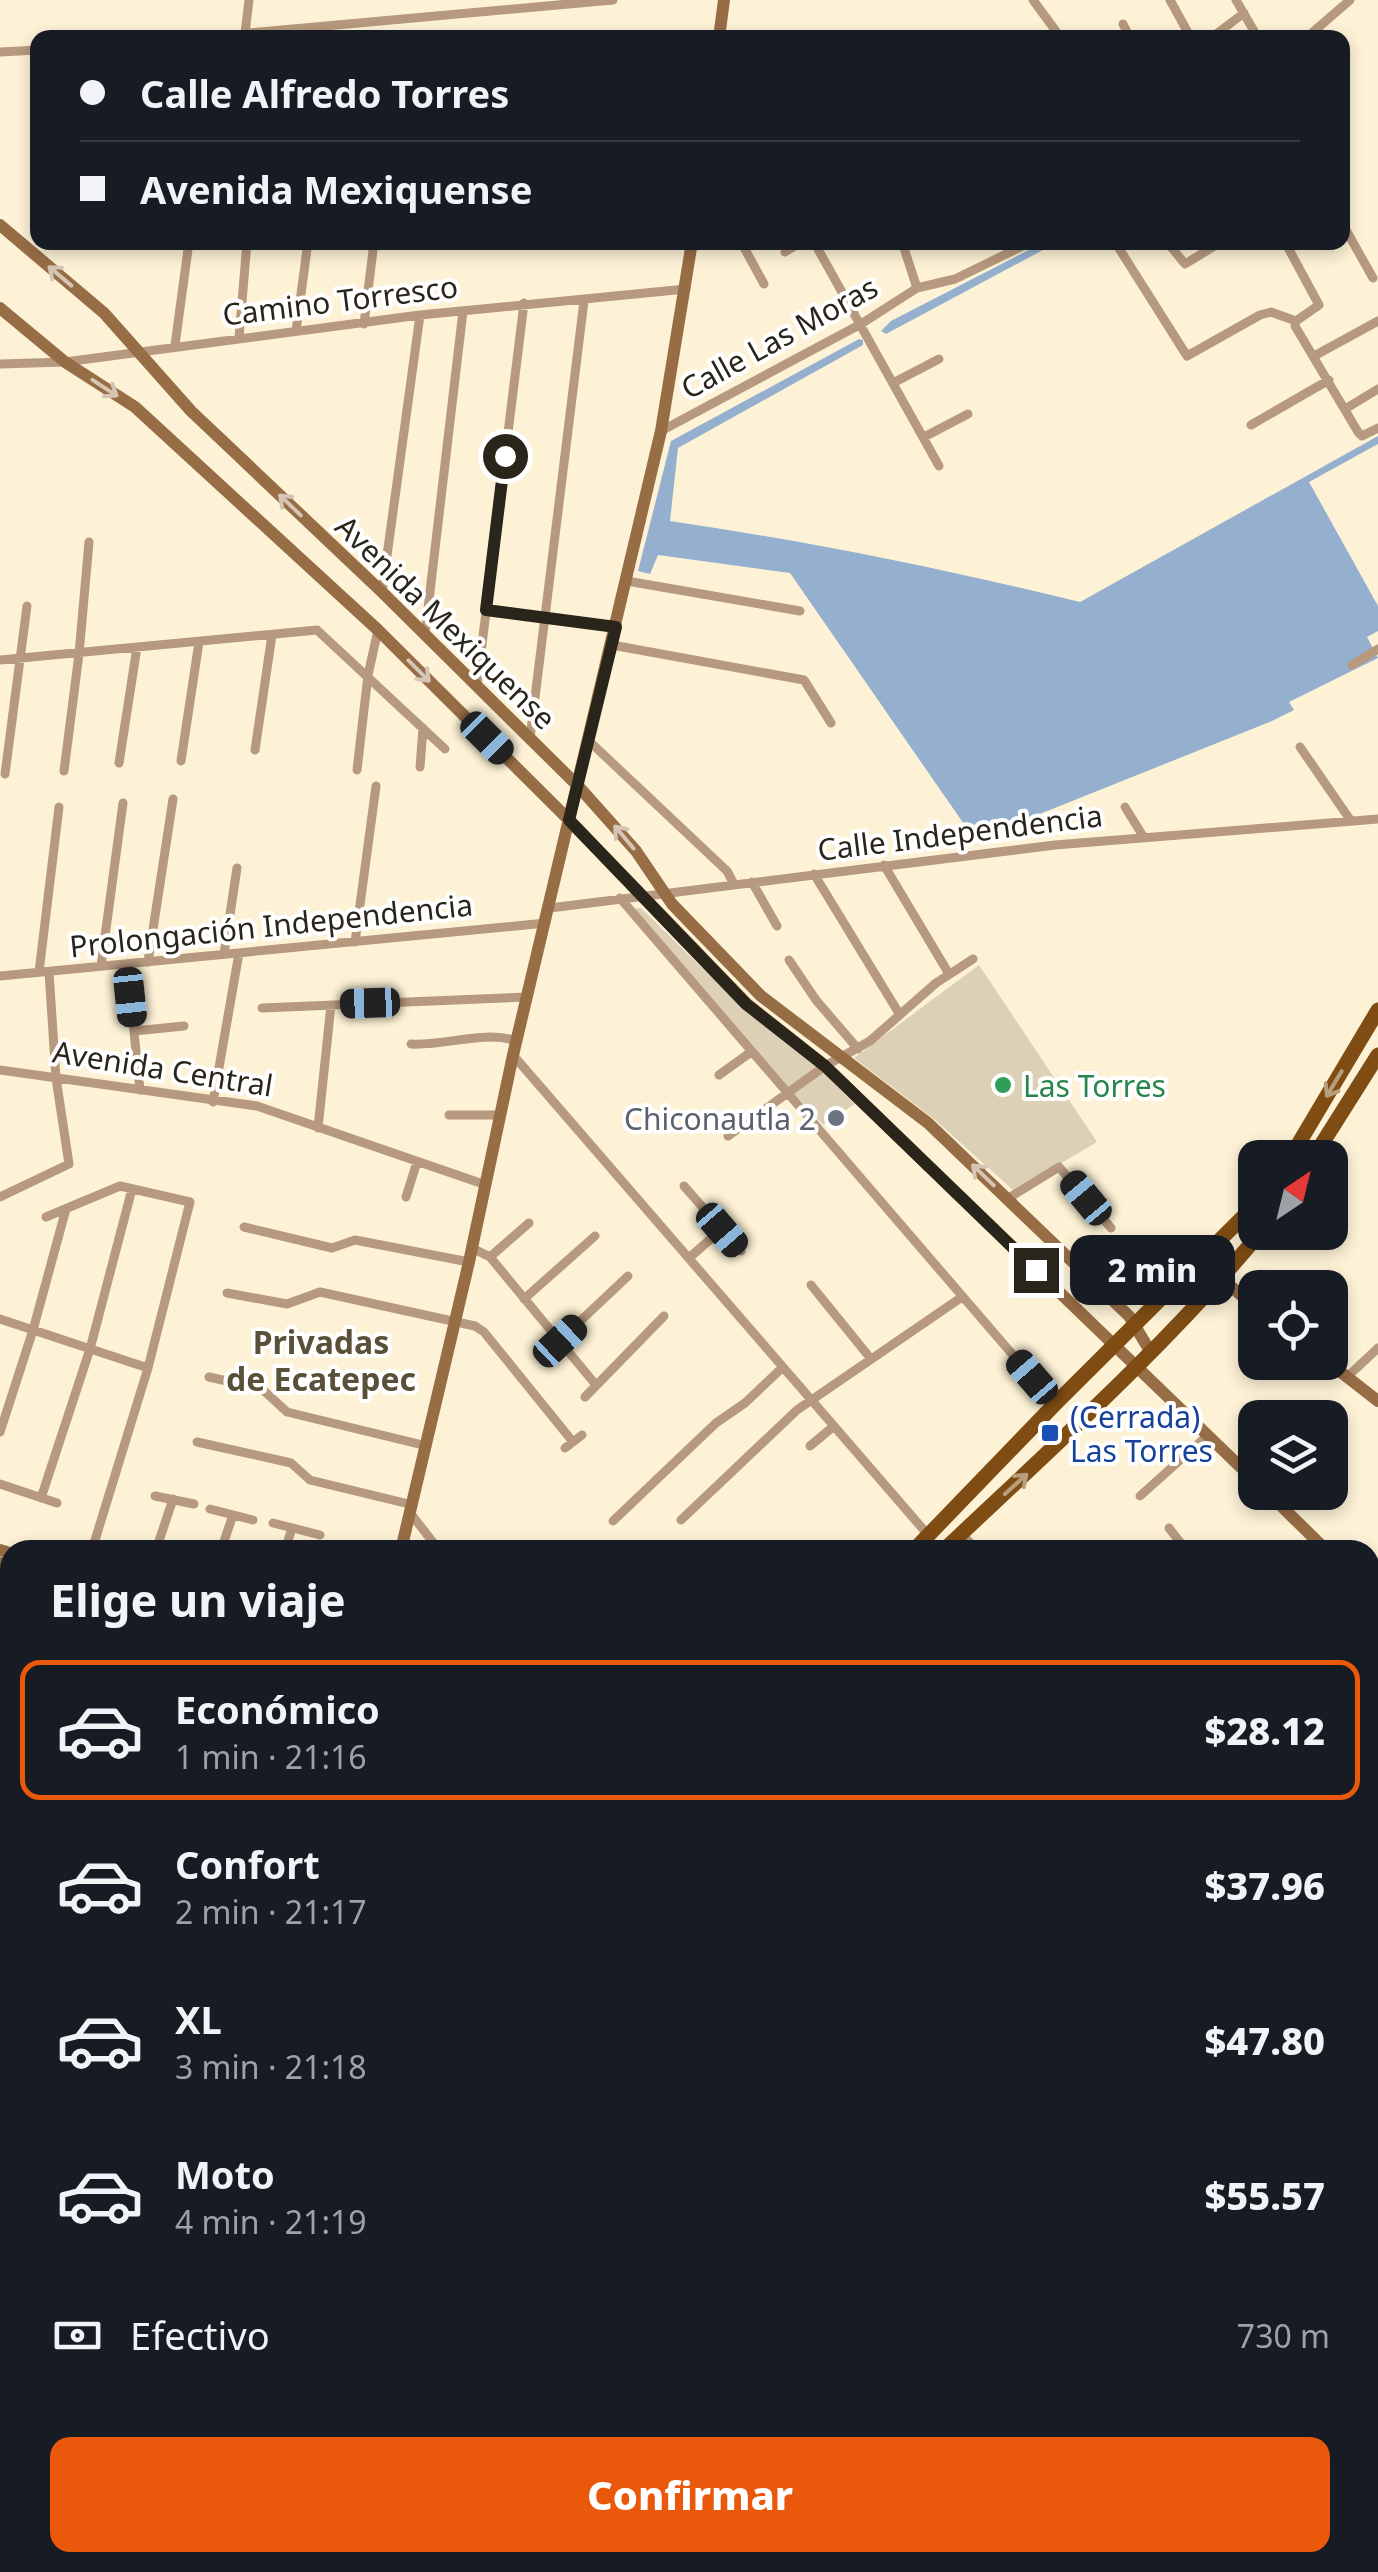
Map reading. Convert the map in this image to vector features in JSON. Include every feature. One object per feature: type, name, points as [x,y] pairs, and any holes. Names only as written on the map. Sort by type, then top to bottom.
[{"type":"main road","points":[[720,30],[724,0]]},
{"type":"main road","name":"Avenida Mexiquense","points":[[0,225],[104,314],[191,411],[579,786],[636,851],[663,893],[761,996],[928,1123],[1128,1316],[1150,1352]]},
{"type":"main road","points":[[404,1540],[515,1048],[662,431],[693,250]]},
{"type":"main road","name":"Avenida Mexiquense","points":[[0,308],[65,362],[146,417],[378,630],[644,896],[746,1004],[825,1066],[1238,1465]]},
{"type":"main road","points":[[1301,1140],[1378,1010]]},
{"type":"main road","points":[[1324,1140],[1378,1054]]},
{"type":"main road","points":[[924,1540],[1238,1222]]},
{"type":"main road","points":[[955,1540],[1036,1466],[1220,1281],[1246,1250]]},
{"type":"main road","points":[[1200,1261],[1238,1294]]},
{"type":"main road","points":[[1348,1378],[1378,1401]]},
{"type":"main road","points":[[1285,1510],[1316,1540]]},
{"type":"street","points":[[245,30],[249,0]]},
{"type":"street","points":[[279,30],[614,0]]},
{"type":"street","points":[[1170,0],[1187,30]]},
{"type":"street","points":[[1236,0],[1254,30]]},
{"type":"street","points":[[1315,30],[1350,0]]},
{"type":"street","points":[[1035,1],[1055,30]]},
{"type":"street","points":[[1222,30],[1244,13]]},
{"type":"street","points":[[1122,24],[1125,30]]},
{"type":"street","points":[[0,52],[30,50]]},
{"type":"street","points":[[1350,237],[1373,278]]},
{"type":"street","points":[[175,345],[188,250]]},
{"type":"street","points":[[240,338],[246,250]]},
{"type":"street","points":[[296,331],[307,250]]},
{"type":"street","points":[[364,324],[373,250]]},
{"type":"street","points":[[745,250],[764,284]]},
{"type":"street","points":[[819,250],[939,466]]},
{"type":"street","points":[[905,250],[917,288]]},
{"type":"street","points":[[1001,250],[1003,256]]},
{"type":"street","name":"Calle Las Moras","points":[[662,431],[861,324],[917,288],[955,279],[1015,250]]},
{"type":"street","points":[[1120,250],[1187,356],[1260,315],[1271,312],[1296,321]]},
{"type":"street","points":[[1174,250],[1185,264],[1208,250]]},
{"type":"street","points":[[1289,250],[1319,305],[1296,321]]},
{"type":"street","name":"Camino Torresco","points":[[0,364],[65,362],[420,315],[686,289]]},
{"type":"street","points":[[530,738],[584,301]]},
{"type":"street","points":[[477,685],[524,303]]},
{"type":"street","points":[[425,634],[463,311]]},
{"type":"street","points":[[382,592],[420,315]]},
{"type":"street","points":[[1296,321],[1295,326],[1362,436],[1378,428]]},
{"type":"street","points":[[1314,356],[1378,321]]},
{"type":"street","points":[[893,382],[939,359]]},
{"type":"street","points":[[1251,425],[1329,380]]},
{"type":"street","points":[[1344,409],[1378,389]]},
{"type":"street","points":[[924,438],[968,414]]},
{"type":"street","points":[[64,771],[80,654],[89,542]]},
{"type":"street","points":[[627,581],[800,610]]},
{"type":"street","points":[[4,774],[26,606]]},
{"type":"street","points":[[486,610],[616,627]]},
{"type":"street","points":[[0,660],[317,630],[445,748]]},
{"type":"street","points":[[357,770],[368,675],[378,630]]},
{"type":"street","points":[[254,750],[272,635]]},
{"type":"street","points":[[181,761],[199,642]]},
{"type":"street","points":[[612,645],[798,678],[831,723]]},
{"type":"street","points":[[119,763],[137,648]]},
{"type":"street","points":[[1352,664],[1378,649]]},
{"type":"street","points":[[420,767],[423,728]]},
{"type":"street","points":[[589,741],[727,871],[734,884]]},
{"type":"street","points":[[1300,747],[1351,821]]},
{"type":"street","points":[[354,942],[376,786]]},
{"type":"street","points":[[148,962],[172,800]]},
{"type":"street","points":[[101,966],[122,802]]},
{"type":"street","points":[[0,1183],[3,1195],[70,1164],[44,972],[59,807]]},
{"type":"street","points":[[1125,808],[1143,836]]},
{"type":"street","name":"Calle Independencia","points":[[550,908],[1143,836],[1378,819]]},
{"type":"street","points":[[884,865],[949,974]]},
{"type":"street","points":[[224,954],[237,868]]},
{"type":"street","points":[[814,874],[900,1015]]},
{"type":"street","points":[[752,882],[777,926]]},
{"type":"street","points":[[620,898],[1055,1404]]},
{"type":"street","name":"Prolongación Independencia","points":[[0,976],[546,923]]},
{"type":"street","points":[[213,1102],[240,953]]},
{"type":"street","points":[[728,1136],[825,1066],[858,1049],[949,974],[974,959]]},
{"type":"street","points":[[789,960],[816,1000],[858,1049]]},
{"type":"street","points":[[127,964],[140,1090]]},
{"type":"street","points":[[262,1008],[528,997]]},
{"type":"street","points":[[318,1128],[331,1005]]},
{"type":"street","points":[[134,1031],[184,1026]]},
{"type":"street","points":[[411,1044],[447,1044],[490,1037],[515,1048],[928,1536]]},
{"type":"street","points":[[718,1075],[751,1052]]},
{"type":"street","name":"Avenida Central","points":[[0,1070],[257,1106],[486,1184]]},
{"type":"street","points":[[449,1115],[501,1115]]},
{"type":"street","points":[[406,1197],[416,1162]]},
{"type":"street","points":[[1007,1198],[1059,1167],[1111,1228]]},
{"type":"street","points":[[684,1186],[741,1251]]},
{"type":"street","points":[[46,1218],[112,1188],[190,1202],[148,1368],[95,1540]]},
{"type":"street","points":[[41,1498],[90,1349],[132,1189]]},
{"type":"street","points":[[0,1432],[66,1209]]},
{"type":"street","points":[[490,1257],[529,1223]]},
{"type":"street","points":[[244,1227],[332,1248],[354,1240],[490,1257],[596,1385]]},
{"type":"street","points":[[689,1258],[722,1230]]},
{"type":"street","points":[[524,1299],[595,1236]]},
{"type":"street","points":[[560,1341],[628,1276]]},
{"type":"street","points":[[811,1284],[870,1359]]},
{"type":"street","points":[[227,1292],[287,1304],[320,1292],[476,1326],[573,1442]]},
{"type":"street","points":[[682,1520],[812,1400],[962,1297]]},
{"type":"street","points":[[585,1397],[664,1316]]},
{"type":"street","points":[[0,1320],[148,1368]]},
{"type":"street","points":[[1348,1376],[1378,1348]]},
{"type":"street","points":[[613,1522],[782,1367]]},
{"type":"street","points":[[209,1377],[262,1389],[287,1412],[427,1446]]},
{"type":"street","points":[[810,1446],[834,1426]]},
{"type":"street","points":[[1140,1496],[1208,1436]]},
{"type":"street","points":[[197,1442],[291,1463],[310,1480],[412,1510],[432,1540]]},
{"type":"street","points":[[0,1484],[57,1503]]},
{"type":"street","points":[[155,1496],[194,1504]]},
{"type":"street","points":[[159,1540],[173,1500]]},
{"type":"street","points":[[210,1509],[253,1520]]},
{"type":"street","points":[[224,1540],[233,1514]]},
{"type":"street","points":[[273,1524],[320,1534]]},
{"type":"street","points":[[288,1540],[292,1528]]},
{"type":"street","points":[[1169,1528],[1178,1540]]},
{"type":"street","points":[[961,1534],[967,1540]]},
{"type":"shaded area","points":[[637,908],[742,1007],[818,1068],[855,1104],[823,1125],[693,983],[634,911]]},
{"type":"shaded area","name":"Las Torres","points":[[979,965],[1097,1142],[1014,1191],[934,1119],[854,1058]]},
{"type":"water","points":[[1029,250],[1043,250],[886,334],[881,331],[891,321]]},
{"type":"water","points":[[859,339],[863,345],[678,448],[670,521],[876,557],[1080,602],[1378,436],[1378,444],[1309,482],[1378,606],[1378,631],[1367,637],[1378,658],[1289,702],[1294,710],[1272,721],[975,840],[790,573],[658,555],[650,574],[638,571],[671,441]]},
{"type":"place","name":"Las Torres","points":[[1003,1085]]},
{"type":"place","name":"Chiconautla 2","points":[[836,1118]]},
{"type":"place","name":"(Cerrada) Las Torres","points":[[1050,1433]]},
{"type":"district","name":"Privadas de Ecatepec","points":[[321,1360]]},
{"type":"route","points":[[505,456],[486,610],[616,627],[569,820],[746,1004],[825,1066],[1036,1270]]}]
